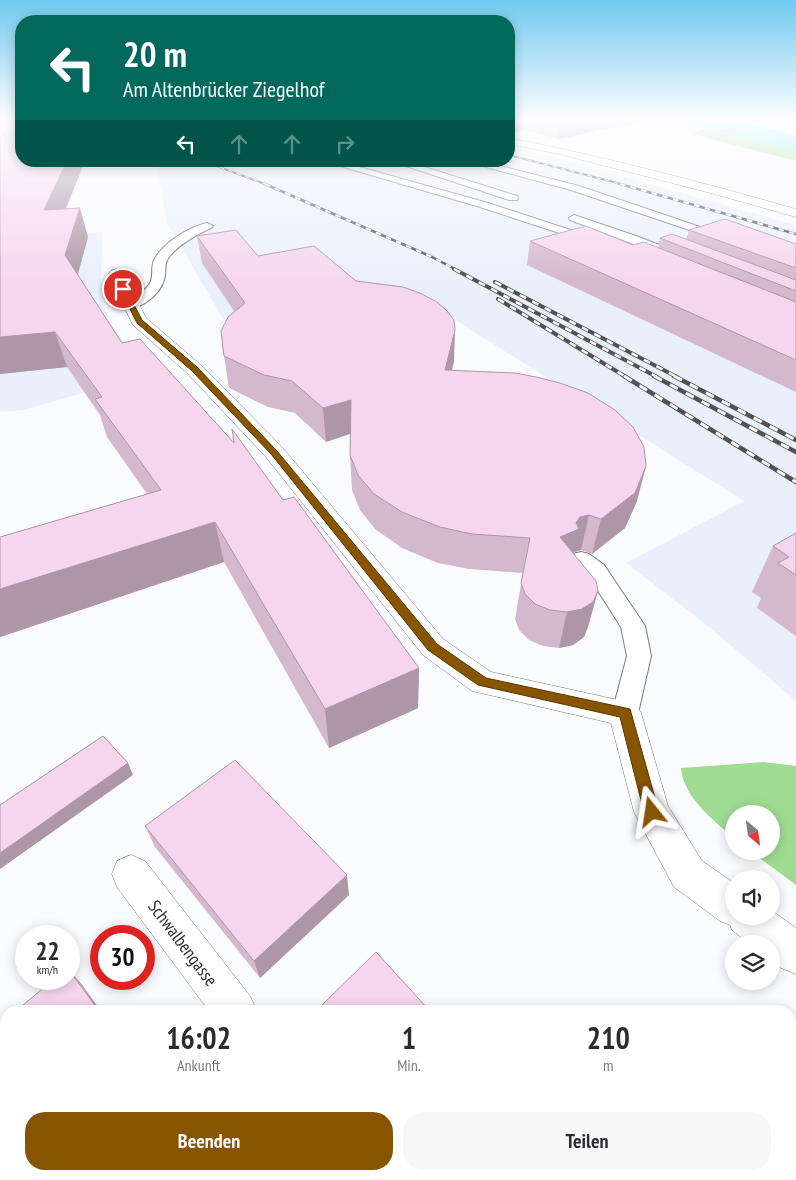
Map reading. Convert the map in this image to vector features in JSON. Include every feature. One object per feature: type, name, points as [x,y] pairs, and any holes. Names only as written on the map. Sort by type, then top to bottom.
[{"type":"street","points":[[650,173],[711,188],[796,213]]},
{"type":"street","points":[[116,274],[140,321],[194,369],[274,452],[433,647],[483,682],[625,713],[652,812],[688,874],[725,901]]},
{"type":"street","name":"Schwalbengasse","points":[[131,874],[230,1005]]},
{"type":"street","points":[[758,925],[796,953]]},
{"type":"lane","points":[[370,173],[484,205],[611,244],[680,224]]},
{"type":"lane","points":[[435,173],[528,203]]},
{"type":"lane","points":[[516,173],[576,188],[733,241]]},
{"type":"lane","points":[[566,216],[632,238],[686,260]]},
{"type":"lane","points":[[130,304],[156,287],[160,261],[173,247],[194,232],[207,226]]},
{"type":"lane","points":[[581,560],[596,570],[634,626],[639,656],[625,713]]},
{"type":"shaded area","points":[[158,173],[610,173],[796,225],[796,701],[708,626],[626,563],[744,501],[399,285],[225,322],[167,223]]},
{"type":"shaded area","points":[[102,232],[101,294],[104,306],[113,328],[149,374],[24,410],[0,412],[0,240]]},
{"type":"green space","points":[[764,762],[796,766],[796,885],[780,873],[780,870],[776,870],[762,860],[780,860],[780,805],[725,805],[725,830],[694,799],[683,779],[681,768]]},
{"type":"building","points":[[0,173],[61,173],[44,210],[80,208],[65,255],[122,343],[140,339],[234,443],[232,429],[283,500],[294,497],[419,668],[325,709],[215,522],[0,589],[0,537],[161,490],[95,399],[102,397],[55,332],[0,337]]},
{"type":"building","points":[[725,219],[796,244],[796,268],[689,230]]},
{"type":"building","points":[[586,226],[633,245],[644,242],[796,302],[796,360],[530,241]]},
{"type":"building","points":[[236,230],[258,256],[314,246],[356,281],[403,287],[437,302],[454,320],[455,330],[445,370],[515,373],[560,383],[588,393],[615,410],[633,427],[644,447],[646,466],[635,493],[601,519],[589,515],[580,517],[576,523],[579,529],[560,537],[596,581],[598,591],[593,602],[582,609],[567,612],[550,610],[535,604],[525,594],[521,583],[530,538],[472,534],[440,527],[402,512],[374,494],[358,475],[350,455],[351,400],[323,408],[292,381],[264,375],[224,356],[221,331],[228,317],[245,303],[197,236]]},
{"type":"building","points":[[672,234],[796,280],[796,291],[660,238]]},
{"type":"building","points":[[796,533],[796,575],[778,563],[789,557],[773,546]]},
{"type":"building","points":[[103,736],[128,763],[0,853],[0,805]]},
{"type":"building","points":[[235,760],[347,875],[254,961],[145,826]]},
{"type":"building","points":[[376,952],[425,1005],[322,1005]]},
{"type":"building","points":[[80,985],[95,1005],[23,1005],[41,990],[80,990]]},
{"type":"railway","points":[[236,173],[268,185]]},
{"type":"railway","points":[[579,173],[625,185]]},
{"type":"railway","points":[[265,184],[432,257],[457,270]]},
{"type":"railway","points":[[620,184],[796,234]]},
{"type":"railway","points":[[454,269],[657,377]]},
{"type":"railway","points":[[495,282],[677,377]]},
{"type":"railway","points":[[498,299],[626,377]]},
{"type":"railway","points":[[624,376],[796,482]]},
{"type":"railway","points":[[654,376],[796,452]]},
{"type":"railway","points":[[674,376],[796,440]]},
{"type":"route","points":[[123,289],[140,321],[194,369],[274,452],[433,647],[483,682],[625,713],[652,812]]}]
